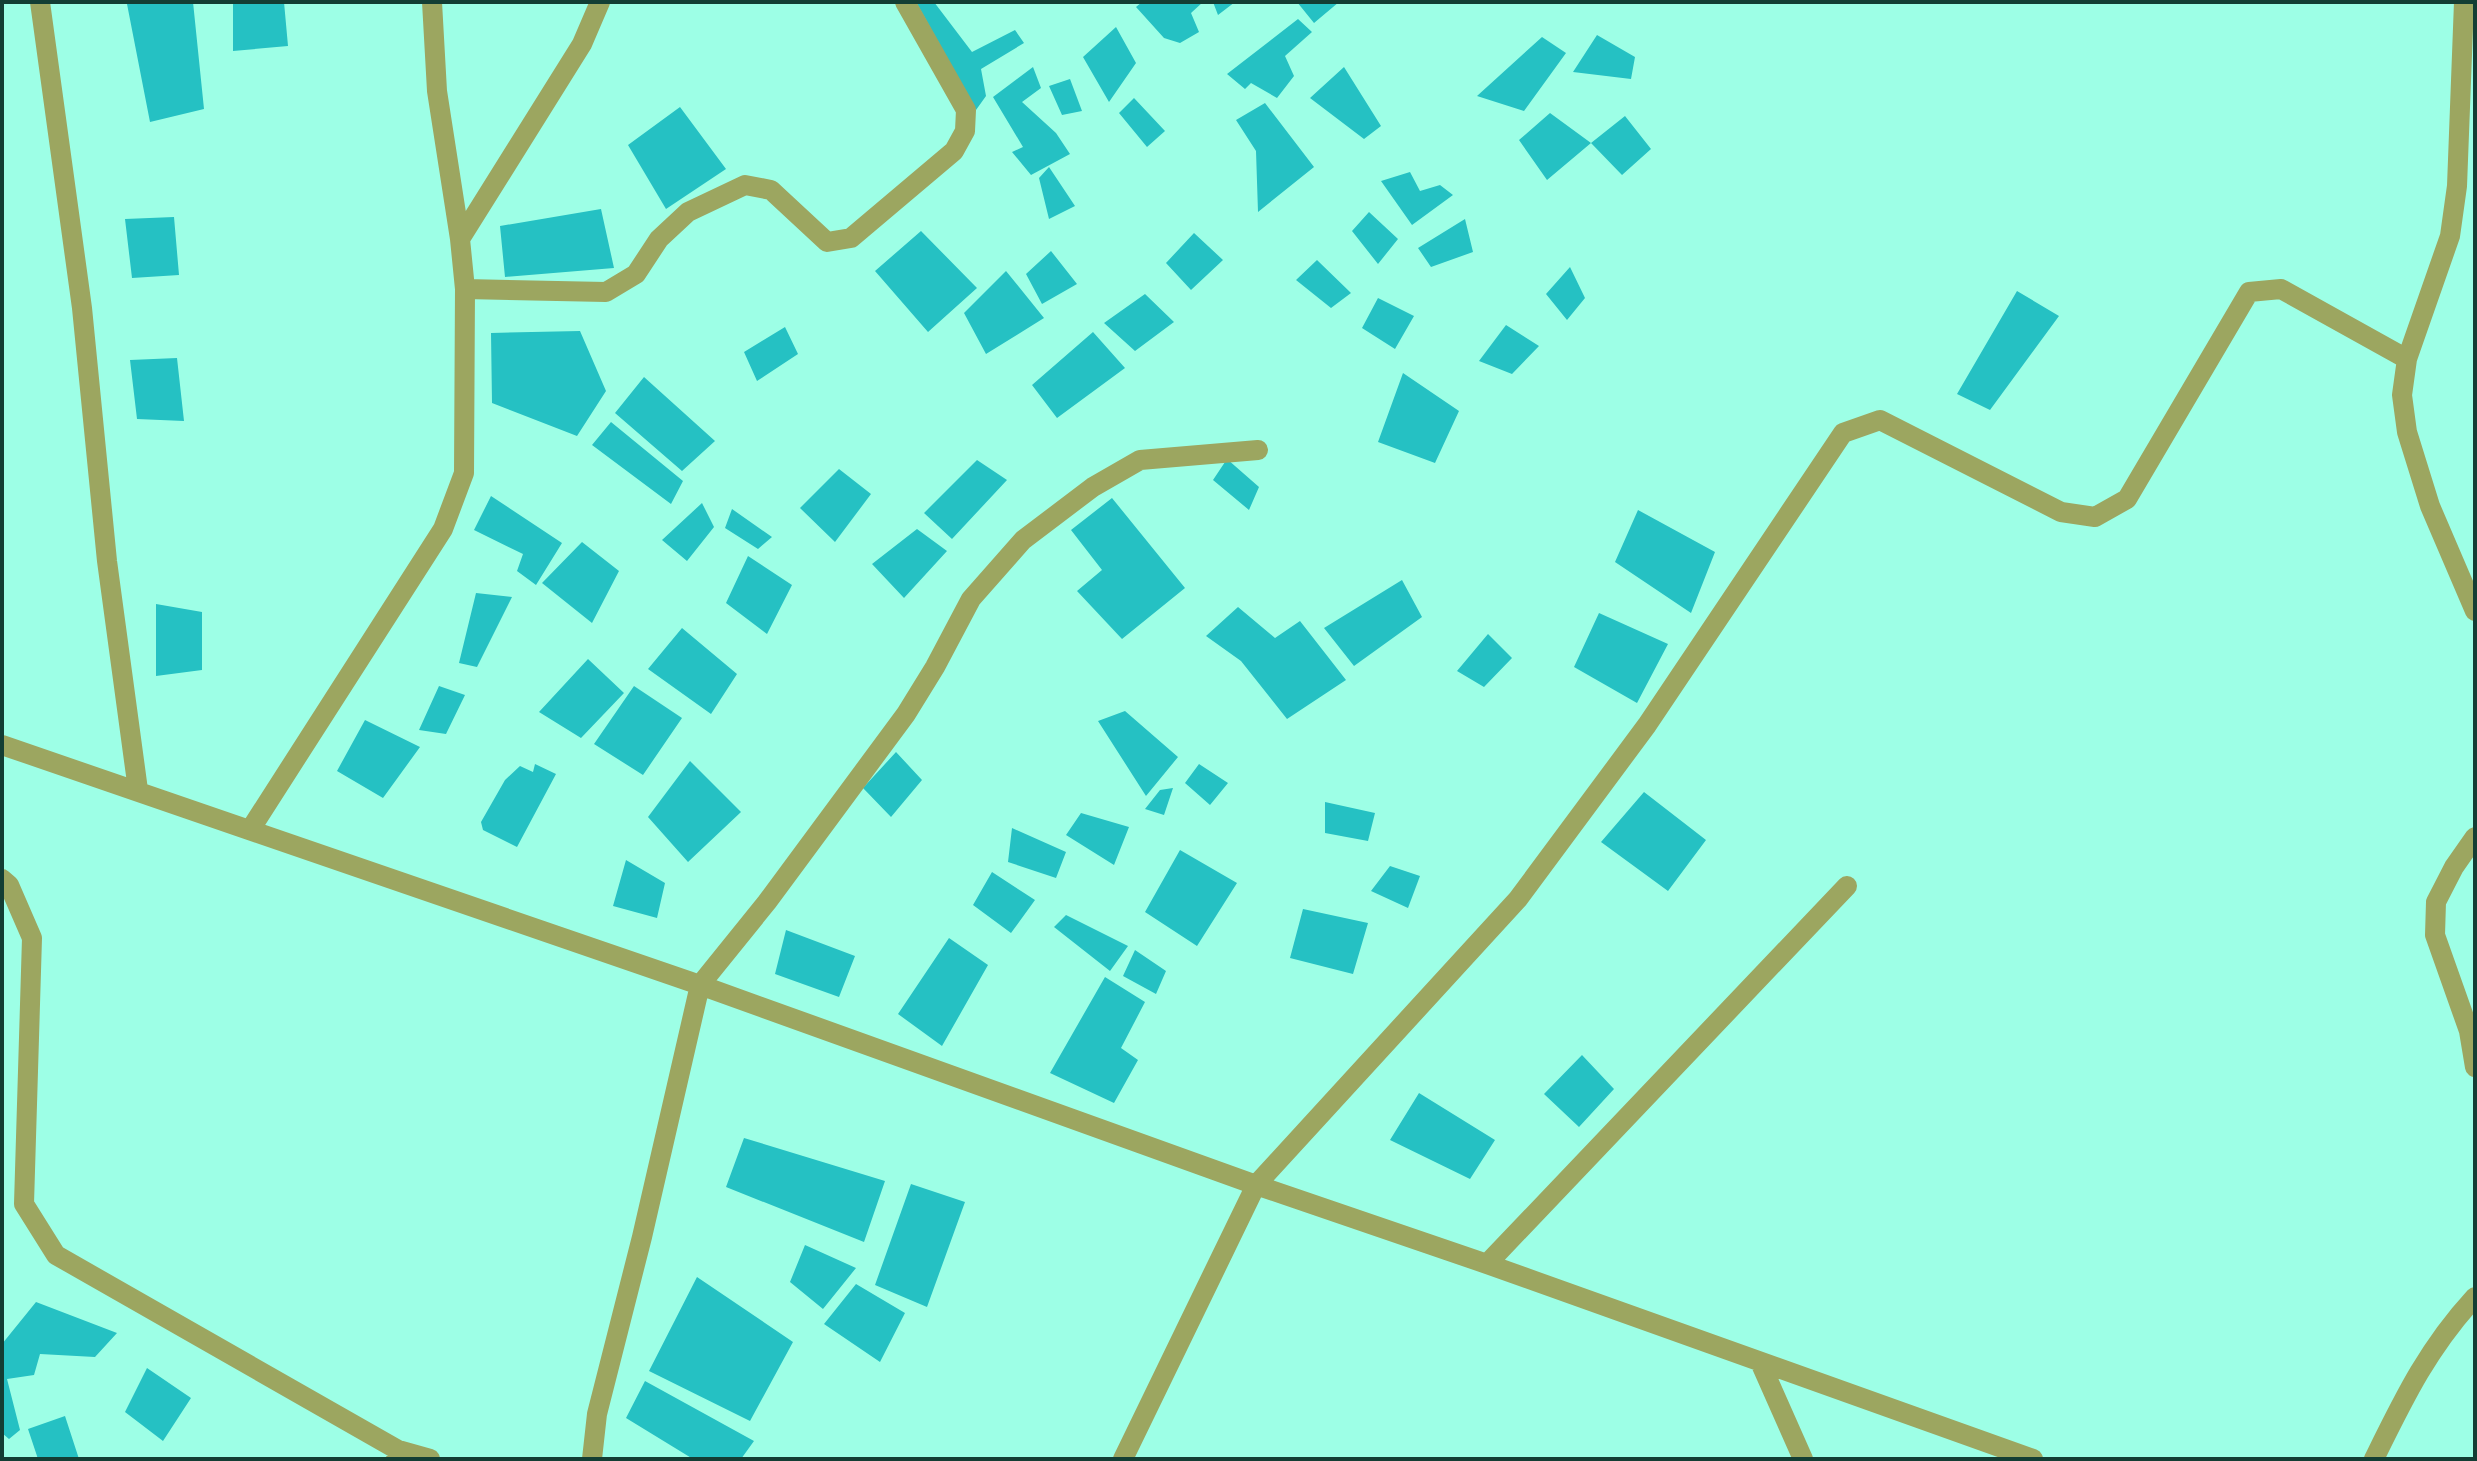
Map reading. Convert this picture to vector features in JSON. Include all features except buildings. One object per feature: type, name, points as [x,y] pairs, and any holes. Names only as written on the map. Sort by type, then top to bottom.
[{"type":"street","points":[[40,2],[82,308],[107,561],[138,790]]},
{"type":"street","points":[[250,830],[443,529],[464,473],[465,289],[437,91],[432,2]]},
{"type":"street","points":[[460,239],[582,44],[600,2]]},
{"type":"street","points":[[465,289],[606,292],[636,274],[659,239],[688,212],[745,185],[771,190],[827,242],[851,238],[954,151],[965,131],[966,110],[905,2]]},
{"type":"street","points":[[2464,2],[2457,186],[2452,224],[2407,359],[2402,395],[2407,432],[2430,506],[2475,611]]},
{"type":"street","points":[[1123,1459],[1256,1185],[1518,899],[1647,725],[1843,433],[1880,420],[2061,512],[2095,517],[2127,499],[2249,292],[2281,289],[2407,359]]},
{"type":"street","points":[[592,1459],[597,1414],[642,1237],[700,985],[767,902],[906,714],[971,599],[1023,540],[1093,487],[1140,460],[1258,450]]},
{"type":"street","points":[[2,745],[700,985],[2033,1459]]},
{"type":"street","points":[[2475,837],[2454,867],[2436,902],[2435,935],[2469,1031],[2475,1067]]},
{"type":"street","points":[[2,879],[9,885],[32,938],[24,1204],[56,1255],[397,1455],[430,1459]]},
{"type":"street","points":[[1487,1264],[1847,886]]},
{"type":"street","points":[[2374,1459],[2414,1377],[2475,1297]]},
{"type":"street","points":[[1760,1362],[1803,1459]]}]
